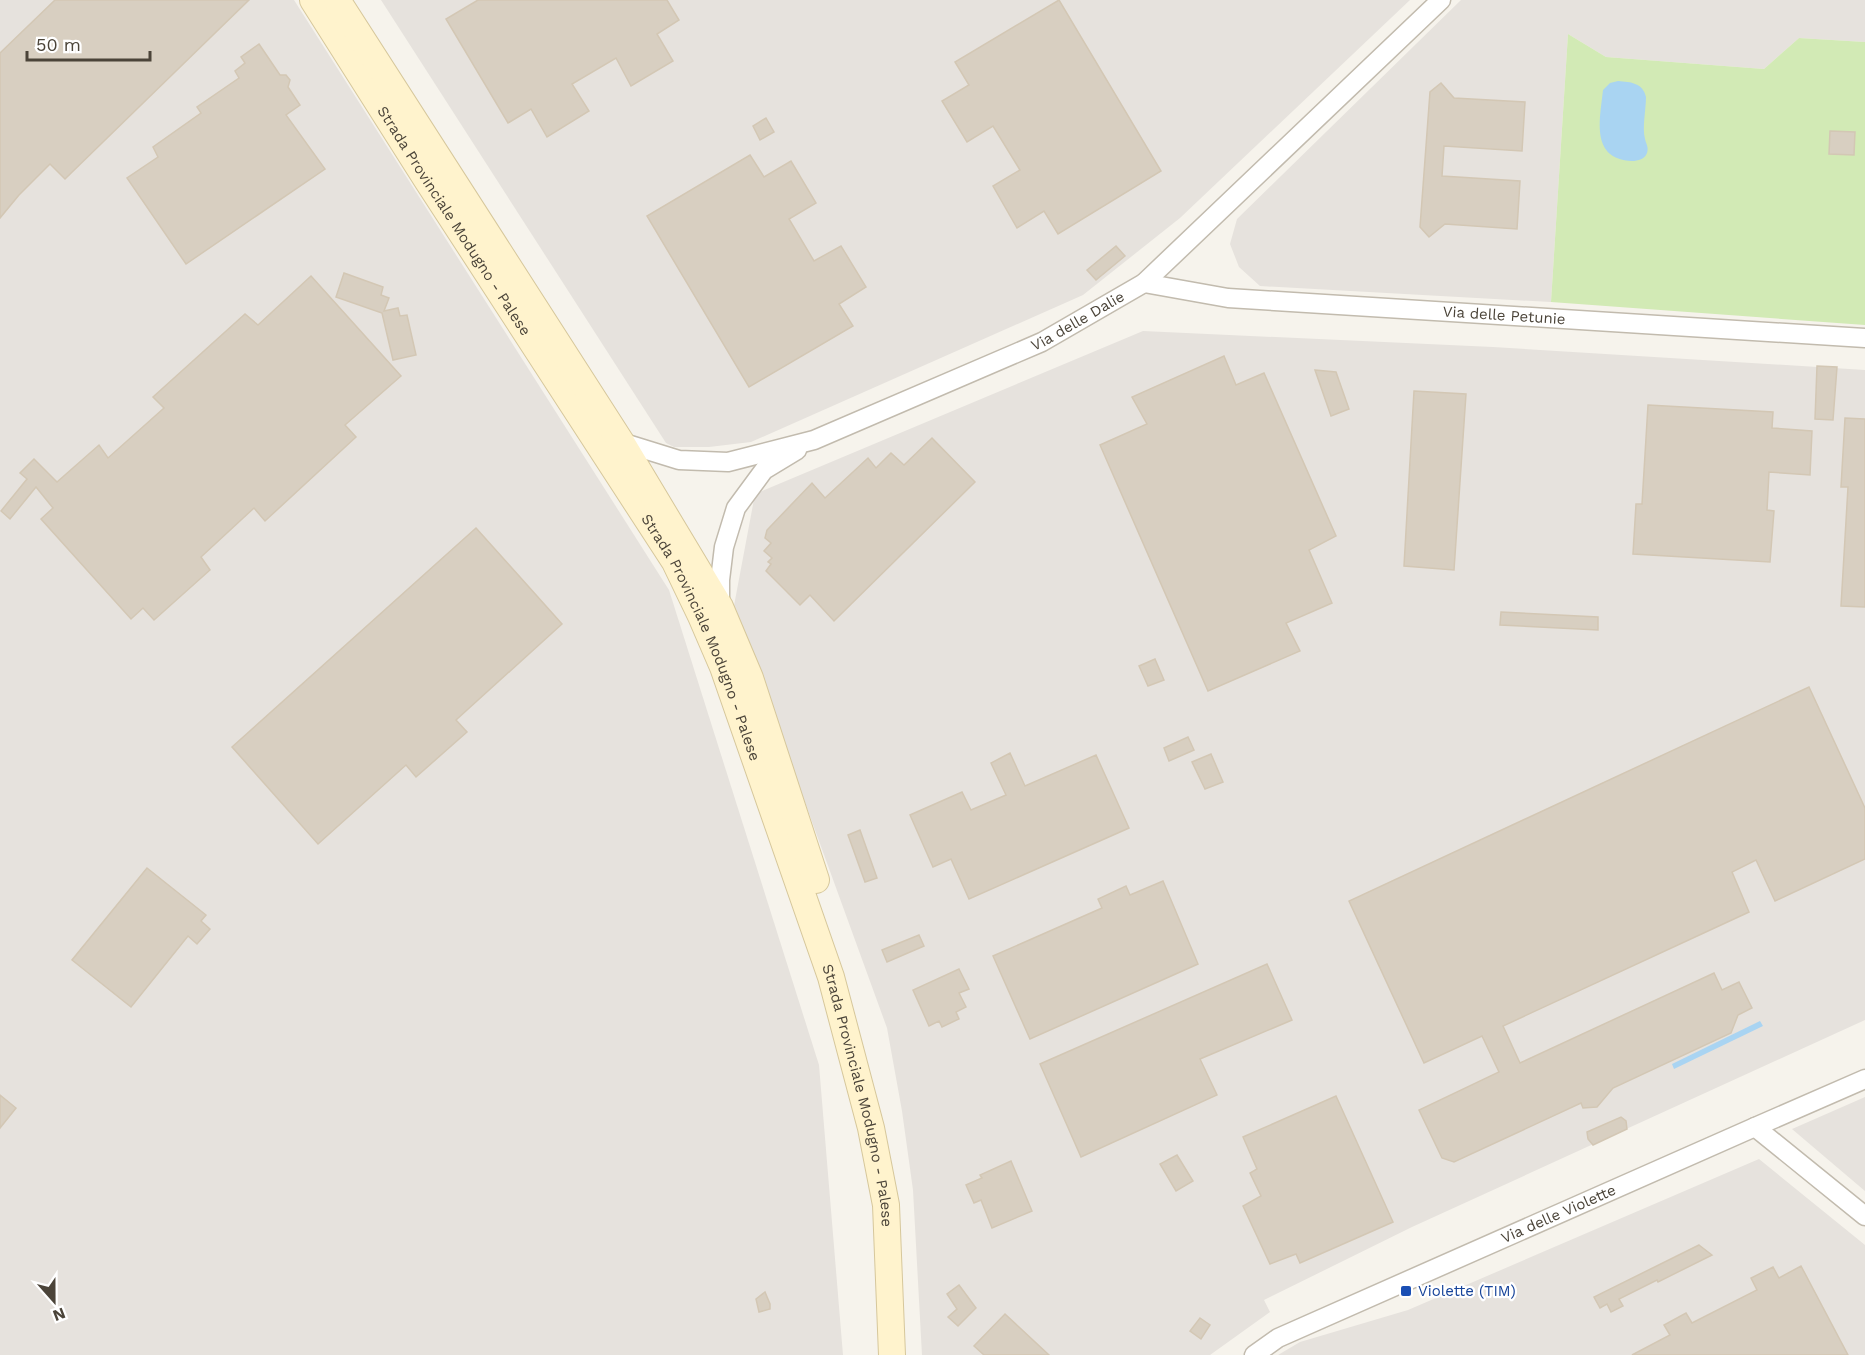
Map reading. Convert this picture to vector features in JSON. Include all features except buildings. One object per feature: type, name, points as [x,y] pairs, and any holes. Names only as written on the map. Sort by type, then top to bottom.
[{"type":"main road","name":"Strada Provinciale Modugno - Palese","points":[[313,0],[675,562],[719,657],[831,977],[871,1128],[886,1205],[892,1355]]},
{"type":"main road","name":"Strada Provinciale Modugno - Palese","points":[[337,0],[621,442],[720,607],[750,678],[846,973],[886,1125],[901,1203],[910,1355]]},
{"type":"street","name":"Via delle Dalie","points":[[621,442],[679,460],[728,462],[814,440],[1042,342],[1144,283],[1441,0]]},
{"type":"street","name":"Via delle Petunie","points":[[1144,283],[1228,298],[1865,338]]},
{"type":"street","points":[[720,607],[724,547],[736,508],[764,470],[814,440]]},
{"type":"street","name":"Via delle Violette","points":[[1254,1355],[1278,1338],[1865,1079]]},
{"type":"street","points":[[1755,1126],[1865,1216]]},
{"type":"shaded area","points":[[0,0],[294,0],[669,590],[819,1065],[843,1355],[0,1355]]},
{"type":"shaded area","points":[[381,0],[1410,0],[1180,218],[1083,295],[751,442],[709,447],[674,447],[666,443]]},
{"type":"shaded area","points":[[1461,0],[1865,0],[1865,42],[1799,38],[1764,69],[1606,57],[1568,34],[1551,302],[1260,286],[1239,267],[1230,244],[1237,219]]},
{"type":"shaded area","points":[[1143,331],[1493,347],[1865,370],[1865,1020],[1412,1227],[1264,1300],[1270,1312],[1210,1355],[922,1355],[913,1190],[887,1028],[733,611],[755,494]]},
{"type":"shaded area","points":[[1865,1097],[1865,1191],[1792,1129]]},
{"type":"shaded area","points":[[1759,1159],[1865,1245],[1865,1355],[1278,1355],[1300,1342],[1408,1310]]},
{"type":"green space","points":[[1568,34],[1606,57],[1764,69],[1799,38],[1865,42],[1865,325],[1551,302]]},
{"type":"water","points":[[1618,81],[1639,86],[1646,97],[1644,129],[1648,151],[1645,157],[1639,160],[1619,159],[1609,153],[1601,136],[1600,113],[1603,90],[1610,83]]},
{"type":"water","points":[[1760,1021],[1763,1026],[1674,1069],[1672,1064]]},
{"type":"place","name":"Violette (TIM)","points":[[1406,1291]]}]
